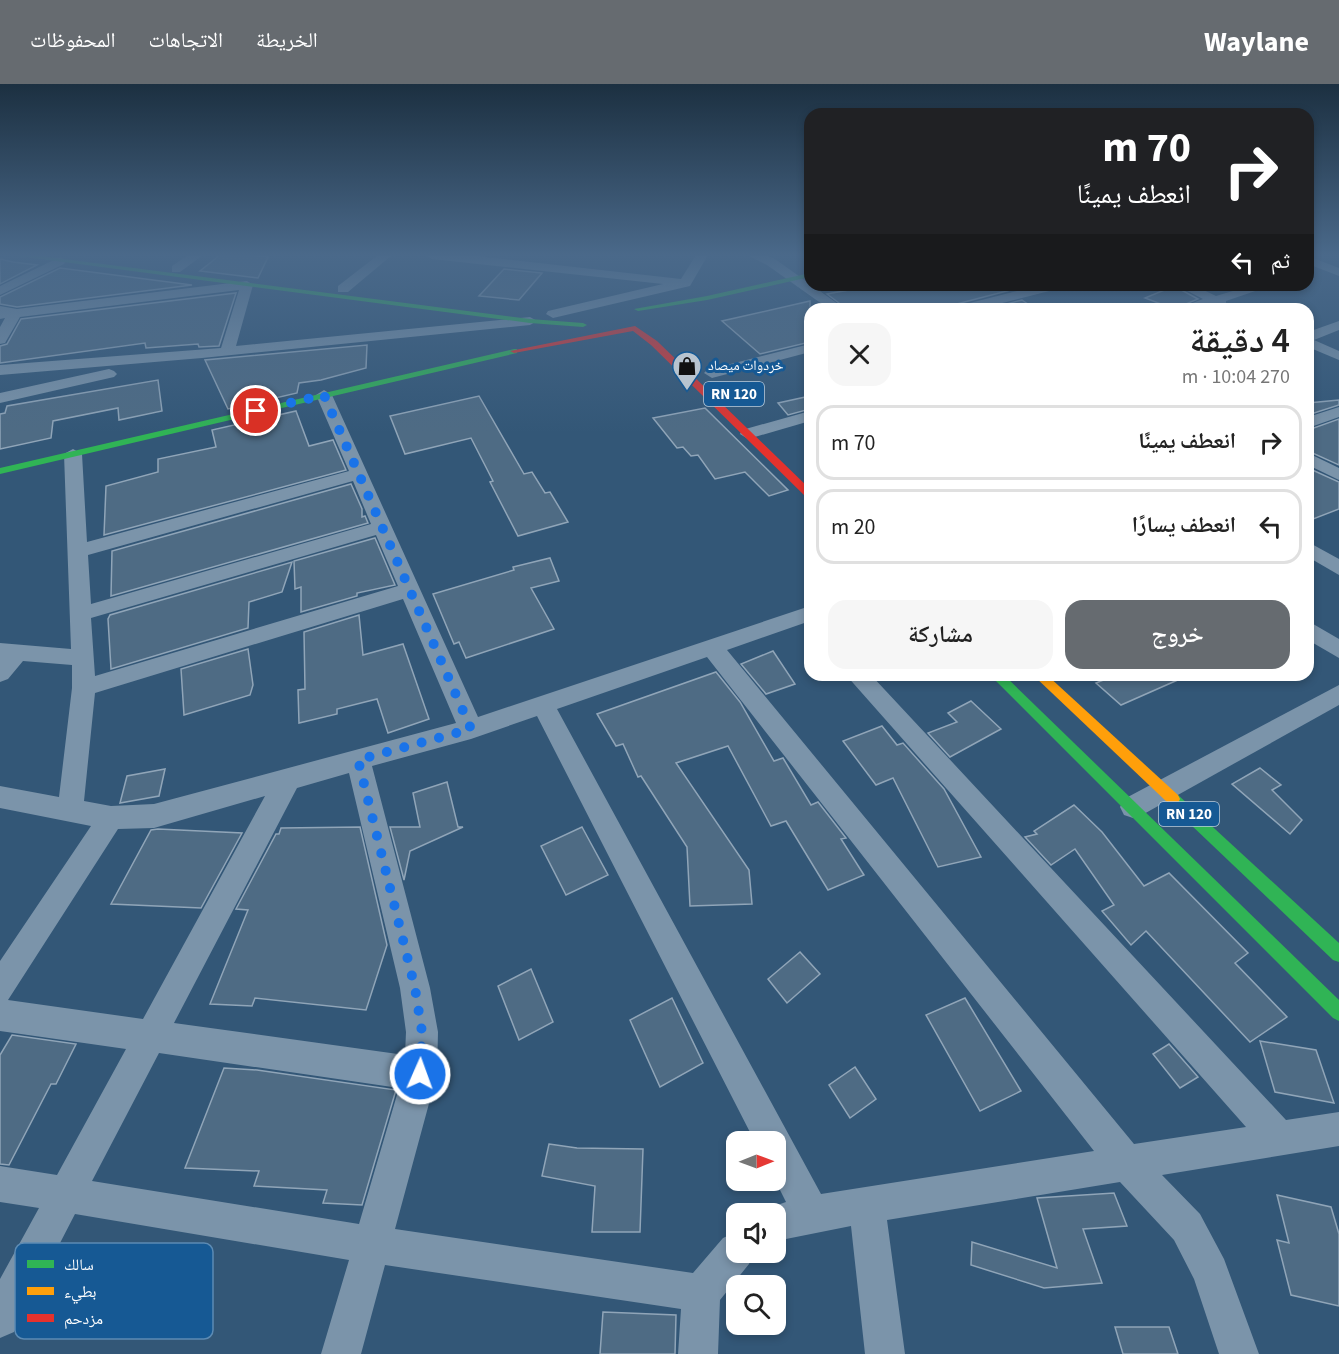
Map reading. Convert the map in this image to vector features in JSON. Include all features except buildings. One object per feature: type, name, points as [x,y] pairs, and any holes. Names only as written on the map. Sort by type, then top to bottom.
[{"type":"main road","points":[[477,314],[530,321],[633,328]]},
{"type":"main road","points":[[0,460],[584,325],[620,314]]},
{"type":"main road","name":"RN 120","points":[[623,314],[620,322],[654,343],[804,489]]},
{"type":"main road","points":[[656,314],[663,321]]},
{"type":"main road","points":[[0,471],[552,342],[633,328],[686,314]]},
{"type":"main road","name":"RN 120","points":[[766,424],[786,442]]},
{"type":"main road","name":"RN 120","points":[[1002,681],[1133,807],[1339,1012]]},
{"type":"main road","name":"RN 120","points":[[1046,681],[1339,954]]},
{"type":"street","points":[[0,340],[14,314]]},
{"type":"street","points":[[228,350],[238,314]]},
{"type":"street","points":[[0,398],[228,350],[530,321]]},
{"type":"street","points":[[1314,335],[1339,326]]},
{"type":"street","points":[[1314,345],[1339,356]]},
{"type":"street","points":[[712,374],[804,350]]},
{"type":"street","points":[[0,370],[202,354]]},
{"type":"street","points":[[324,395],[471,729]]},
{"type":"street","points":[[1314,421],[1339,412]]},
{"type":"street","points":[[747,434],[766,424],[804,417]]},
{"type":"street","points":[[70,810],[84,688],[73,454]]},
{"type":"street","points":[[1314,461],[1339,475]]},
{"type":"street","points":[[78,551],[359,474]]},
{"type":"street","points":[[80,614],[382,527]]},
{"type":"street","points":[[1314,553],[1339,568]]},
{"type":"street","points":[[84,688],[410,590]]},
{"type":"street","points":[[0,797],[111,818],[154,816],[471,729],[804,618]]},
{"type":"street","points":[[1314,633],[1339,650]]},
{"type":"street","points":[[712,647],[1126,1163],[1187,1227],[1211,1272],[1239,1354]]},
{"type":"street","points":[[0,673],[9,652],[82,658]]},
{"type":"street","points":[[862,681],[1279,1138]]},
{"type":"street","points":[[1133,807],[1339,694]]},
{"type":"street","points":[[543,705],[769,1131]]},
{"type":"street","points":[[341,1354],[374,1245],[420,1074],[422,1032],[415,988],[358,760]]},
{"type":"street","points":[[40,1243],[288,779]]},
{"type":"street","points":[[0,988],[111,818]]},
{"type":"street","points":[[0,1015],[420,1074]]},
{"type":"street","points":[[786,1220],[812,1214],[1339,1129]]},
{"type":"street","points":[[786,1164],[812,1214]]},
{"type":"street","points":[[0,1184],[374,1245],[701,1293]]},
{"type":"street","points":[[867,1205],[885,1354]]},
{"type":"street","points":[[698,1354],[701,1293],[726,1263]]},
{"type":"street","points":[[0,1318],[15,1290]]},
{"type":"traffic: fast","points":[[477,314],[583,325]]},
{"type":"traffic: fast","points":[[0,471],[514,351]]},
{"type":"traffic: fast","points":[[1002,681],[1339,1012]]},
{"type":"traffic: fast","points":[[1173,799],[1339,954]]},
{"type":"traffic: slow","points":[[1045,681],[1173,799]]},
{"type":"traffic: jam","points":[[514,351],[635,328]]},
{"type":"traffic: jam","points":[[635,328],[654,343],[804,489]]},
{"type":"place","name":"خردوات ميصاد","points":[[687,392]]},
{"type":"route","points":[[256,411],[324,395],[471,729],[358,760],[415,988],[422,1032],[420,1074]]}]
